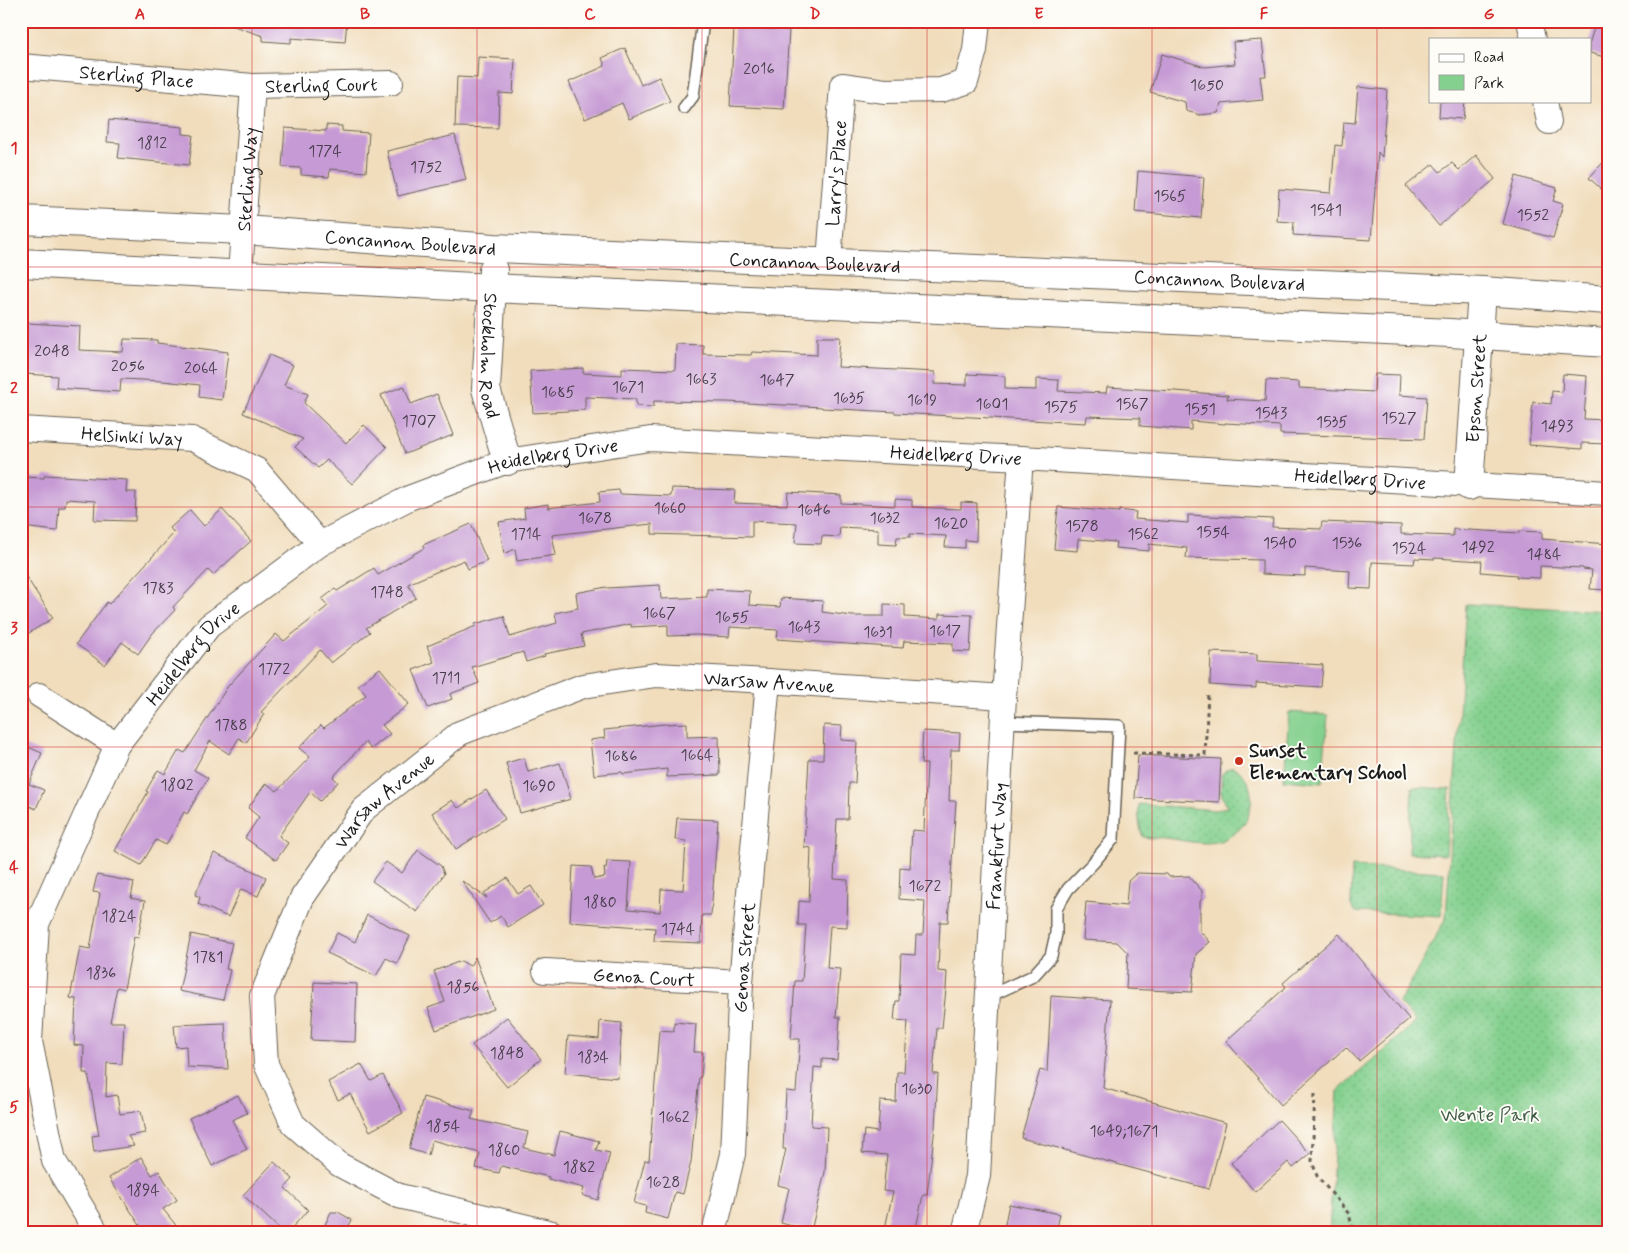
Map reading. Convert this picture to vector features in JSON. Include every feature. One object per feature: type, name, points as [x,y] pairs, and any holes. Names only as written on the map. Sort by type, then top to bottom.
[{"type":"main road","name":"Concannon Boulevard","points":[[21,220],[243,230],[494,248],[1482,291],[1608,300]]},
{"type":"main road","name":"Stockholm Road","points":[[494,248],[486,389],[506,460]]},
{"type":"main road","points":[[21,263],[1608,343]]},
{"type":"main road","name":"Epson Street","points":[[1469,486],[1482,291]]},
{"type":"street","name":"Larry's Place","points":[[829,262],[842,85],[885,90],[941,90],[966,82],[976,50],[978,21]]},
{"type":"street","points":[[1529,21],[1533,38]]},
{"type":"street","name":"Sterling Place","points":[[21,66],[253,86]]},
{"type":"street","name":"Sterling Court","points":[[253,86],[391,83]]},
{"type":"street","name":"Sterling Way","points":[[240,274],[253,86]]},
{"type":"street","name":"Helsinki Way","points":[[21,429],[192,438],[257,470],[320,544]]},
{"type":"street","name":"Heidelberg Drive","points":[[97,1233],[54,1161],[30,1041],[37,924],[117,746],[209,626],[320,544],[409,498],[506,460],[650,439],[1021,458],[1608,493]]},
{"type":"street","name":"Frankfurt Way","points":[[964,1233],[978,1176],[1002,722],[1021,458]]},
{"type":"street","name":"Warsaw Avenue","points":[[552,1233],[399,1196],[340,1165],[293,1124],[266,1064],[262,996],[302,898],[363,810],[460,734],[583,686],[656,676],[768,681],[1004,698]]},
{"type":"street","name":"Genoa Street","points":[[714,1233],[733,1154],[741,982],[768,681]]},
{"type":"street","points":[[39,695],[117,746]]},
{"type":"street","name":"Genoa Court","points":[[545,971],[741,982]]},
{"type":"lane","points":[[684,108],[693,96],[703,21]]},
{"type":"lane","points":[[988,997],[1033,976],[1051,956],[1056,934],[1056,909],[1068,889],[1093,863],[1112,839],[1119,726],[1002,722]]},
{"type":"path","points":[[1315,1094],[1312,1161],[1317,1176],[1349,1214],[1354,1233]]},
{"type":"green space","name":"Wente Park","points":[[1466,604],[1608,611],[1608,1233],[1329,1233],[1338,1091],[1416,1022],[1398,1002],[1446,918]]},
{"type":"green space","points":[[1289,712],[1328,715],[1322,783],[1284,780]]},
{"type":"green space","points":[[1232,767],[1245,777],[1251,793],[1250,811],[1247,819],[1237,831],[1220,841],[1207,843],[1143,837],[1139,821],[1139,804],[1217,810],[1227,807],[1221,793],[1222,774]]},
{"type":"green space","points":[[1412,787],[1450,789],[1446,855],[1409,853]]},
{"type":"green space","points":[[1352,867],[1444,872],[1441,916],[1356,912],[1351,906]]},
{"type":"building","points":[[228,21],[347,21],[345,42],[291,38],[291,43],[263,41],[263,36],[228,24]]},
{"type":"building","points":[[1595,25],[1608,28],[1608,58],[1592,54],[1591,38]]},
{"type":"building","points":[[734,27],[789,30],[784,109],[730,106]]},
{"type":"building","points":[[1262,40],[1266,76],[1260,76],[1263,100],[1221,104],[1218,113],[1200,115],[1186,111],[1185,102],[1150,92],[1162,54],[1205,67],[1235,64],[1233,42]]},
{"type":"building","points":[[625,48],[641,85],[659,77],[670,101],[629,119],[622,103],[585,119],[569,82],[605,66],[602,58]]},
{"type":"building","points":[[478,57],[515,59],[513,94],[499,93],[498,128],[455,127],[457,77],[477,78]]},
{"type":"building","points":[[1358,87],[1387,90],[1382,157],[1378,152],[1371,240],[1293,235],[1294,222],[1277,221],[1279,189],[1331,193],[1335,145],[1342,146],[1344,122],[1355,123]]},
{"type":"building","points":[[1440,102],[1465,102],[1463,119],[1439,117]]},
{"type":"building","points":[[109,120],[183,127],[183,134],[193,135],[189,165],[118,158],[120,143],[107,142]]},
{"type":"building","points":[[326,125],[342,126],[342,131],[369,133],[366,172],[330,169],[329,177],[301,175],[301,168],[282,167],[285,128],[326,131]]},
{"type":"building","points":[[455,135],[466,180],[398,196],[387,151]]},
{"type":"building","points":[[1476,155],[1495,179],[1439,226],[1406,186],[1433,164],[1440,172],[1452,163],[1459,170]]},
{"type":"building","points":[[1608,157],[1608,195],[1589,178]]},
{"type":"building","points":[[1138,171],[1204,177],[1201,218],[1135,212]]},
{"type":"building","points":[[1516,176],[1557,188],[1553,201],[1563,204],[1553,238],[1503,224]]},
{"type":"building","points":[[27,323],[80,326],[79,350],[123,352],[124,339],[157,340],[157,343],[228,352],[222,400],[199,397],[200,385],[163,381],[121,379],[120,392],[56,388],[57,376],[24,374]]},
{"type":"building","points":[[817,337],[840,337],[838,367],[935,372],[934,384],[967,385],[967,374],[1005,376],[1005,389],[1036,390],[1036,379],[1059,380],[1058,391],[1106,393],[1107,387],[1228,395],[1227,399],[1265,401],[1266,380],[1299,382],[1299,388],[1374,392],[1375,374],[1400,375],[1399,395],[1427,397],[1424,439],[1280,434],[1280,426],[1191,421],[1191,430],[1140,426],[1140,418],[1087,416],[1086,423],[727,402],[654,401],[653,407],[636,406],[636,399],[585,397],[585,410],[533,413],[530,371],[583,368],[583,373],[622,375],[622,368],[675,370],[676,344],[703,345],[703,354],[751,355],[752,352],[817,355]]},
{"type":"building","points":[[269,355],[293,365],[284,385],[308,394],[304,403],[346,443],[364,425],[387,447],[352,484],[327,460],[318,468],[295,447],[303,439],[243,413]]},
{"type":"building","points":[[1563,374],[1587,376],[1584,419],[1608,420],[1608,444],[1582,443],[1582,449],[1529,445],[1533,402],[1551,404],[1552,391],[1562,392]]},
{"type":"building","points":[[404,386],[411,404],[437,394],[453,435],[405,454],[381,395]]},
{"type":"building","points":[[45,475],[127,480],[126,492],[136,492],[135,521],[94,520],[95,501],[66,499],[65,507],[59,507],[57,531],[21,527],[21,477],[44,478]]},
{"type":"building","points":[[672,488],[735,490],[734,503],[787,505],[788,492],[841,495],[841,503],[895,506],[895,499],[912,500],[912,507],[961,509],[961,502],[977,503],[976,541],[965,540],[965,548],[945,547],[946,536],[910,534],[910,537],[897,537],[896,545],[878,544],[878,529],[840,527],[839,537],[822,536],[821,544],[795,543],[797,523],[752,521],[752,537],[652,534],[652,524],[552,535],[556,555],[517,561],[515,549],[504,554],[499,522],[525,518],[524,508],[548,504],[548,508],[600,502],[599,492],[619,490],[620,494],[671,496]]},
{"type":"building","points":[[1058,507],[1136,512],[1135,519],[1188,523],[1188,515],[1273,519],[1272,527],[1321,529],[1322,522],[1401,525],[1401,534],[1453,536],[1453,529],[1519,533],[1519,531],[1542,532],[1542,539],[1608,544],[1608,590],[1590,589],[1592,570],[1583,568],[1540,566],[1540,578],[1481,572],[1482,561],[1415,558],[1414,564],[1372,562],[1371,589],[1349,588],[1350,571],[1305,568],[1305,576],[1262,574],[1262,560],[1186,558],[1187,548],[1149,544],[1149,551],[1115,548],[1116,542],[1078,539],[1077,551],[1054,549]]},
{"type":"building","points":[[222,509],[251,541],[213,575],[208,570],[173,607],[175,610],[152,634],[138,654],[122,642],[105,665],[76,644],[107,602],[109,604],[174,533],[170,528],[190,510],[204,526]]},
{"type":"building","points":[[471,524],[487,561],[468,569],[464,560],[408,584],[416,598],[366,628],[370,632],[331,663],[320,650],[261,712],[264,714],[246,743],[239,738],[229,754],[210,741],[194,770],[208,778],[187,814],[184,812],[166,845],[156,840],[141,865],[115,851],[158,770],[165,774],[179,750],[185,753],[228,686],[276,634],[284,641],[328,606],[322,599],[335,589],[337,591],[374,568],[378,575],[424,548],[423,545]]},
{"type":"building","points":[[21,569],[53,618],[21,638]]},
{"type":"building","points":[[660,585],[661,599],[707,597],[707,589],[750,591],[749,605],[780,607],[781,598],[823,601],[822,612],[852,616],[884,616],[884,604],[905,605],[905,617],[939,619],[939,614],[972,615],[970,652],[953,651],[953,643],[904,641],[903,648],[777,639],[778,630],[730,627],[729,637],[668,636],[668,625],[631,627],[631,624],[581,634],[584,646],[544,654],[545,656],[526,662],[523,652],[472,667],[479,683],[450,694],[452,699],[428,708],[413,670],[434,662],[427,646],[476,626],[475,624],[504,616],[510,637],[557,623],[555,613],[578,608],[576,593],[606,587]]},
{"type":"building","points":[[1211,652],[1257,654],[1257,661],[1323,665],[1321,687],[1256,683],[1256,688],[1210,685]]},
{"type":"building","points":[[380,668],[409,704],[382,725],[390,734],[371,749],[365,742],[333,777],[338,782],[320,801],[310,792],[279,836],[288,843],[276,860],[245,838],[259,817],[248,808],[266,783],[277,791],[310,757],[299,748],[321,725],[324,728],[366,695],[358,685]]},
{"type":"building","points":[[687,723],[687,737],[719,736],[720,775],[667,777],[667,769],[594,775],[590,740],[605,738],[604,730]]},
{"type":"building","points":[[824,725],[842,726],[841,740],[857,741],[855,783],[849,783],[848,819],[837,819],[834,879],[848,880],[847,927],[830,926],[827,968],[840,969],[836,1017],[840,1017],[837,1060],[822,1059],[822,1068],[814,1067],[811,1126],[827,1127],[825,1172],[811,1231],[781,1223],[789,1188],[778,1185],[786,1149],[783,1149],[786,1091],[796,1092],[800,1039],[791,1039],[795,981],[802,981],[806,925],[798,925],[799,901],[809,902],[811,848],[804,847],[809,759],[823,759]]},
{"type":"building","points":[[923,731],[960,733],[959,750],[951,750],[949,801],[956,801],[948,922],[940,922],[938,971],[947,972],[946,989],[942,1028],[937,1028],[933,1074],[938,1074],[935,1127],[927,1195],[923,1195],[915,1233],[884,1233],[893,1192],[883,1191],[887,1155],[862,1153],[864,1130],[878,1132],[880,1101],[896,1102],[897,1072],[904,1072],[908,1021],[894,1020],[896,1001],[899,1001],[901,954],[915,955],[916,935],[923,935],[925,901],[899,899],[900,867],[910,868],[912,830],[924,831],[927,764],[921,764]]},
{"type":"building","points":[[21,744],[42,753],[29,784],[44,790],[36,809],[21,802]]},
{"type":"building","points":[[1138,755],[1221,759],[1219,802],[1135,798]]},
{"type":"building","points":[[524,758],[528,772],[560,763],[571,799],[520,813],[506,763]]},
{"type":"building","points":[[486,790],[505,819],[456,849],[432,813],[452,800],[458,808]]},
{"type":"building","points":[[677,818],[718,820],[711,915],[702,915],[701,943],[654,941],[655,928],[570,922],[573,866],[591,867],[594,879],[605,877],[604,868],[606,869],[607,861],[631,862],[628,909],[660,912],[661,889],[683,890],[686,841],[675,840]]},
{"type":"building","points":[[418,850],[441,866],[444,874],[417,912],[372,881],[386,862],[402,873]]},
{"type":"building","points":[[214,853],[266,877],[258,896],[241,889],[228,917],[198,904],[200,897],[195,895]]},
{"type":"building","points":[[1137,873],[1167,874],[1169,877],[1189,876],[1202,891],[1200,931],[1210,942],[1196,954],[1192,992],[1126,989],[1128,953],[1117,942],[1083,940],[1086,902],[1126,906],[1128,881]]},
{"type":"building","points":[[97,875],[134,882],[131,898],[145,901],[138,938],[134,937],[124,989],[117,987],[110,1022],[124,1022],[122,1064],[107,1063],[106,1097],[117,1095],[120,1114],[141,1111],[145,1133],[128,1136],[134,1146],[94,1152],[92,1136],[99,1135],[88,1073],[83,1073],[84,1046],[74,1045],[76,999],[70,998],[80,947],[90,949],[100,893],[93,892]]},
{"type":"building","points":[[507,878],[518,894],[531,886],[543,905],[508,927],[501,916],[490,923],[462,881],[487,898],[484,893]]},
{"type":"building","points":[[367,915],[410,936],[397,963],[386,958],[376,976],[327,953],[337,933],[355,942]]},
{"type":"building","points":[[191,934],[232,943],[226,969],[230,970],[223,1000],[179,991]]},
{"type":"building","points":[[1339,934],[1409,1019],[1359,1061],[1346,1047],[1281,1105],[1226,1041],[1286,987],[1283,983]]},
{"type":"building","points":[[475,957],[494,1009],[436,1030],[428,1008],[445,1002],[434,971],[461,961],[470,966]]},
{"type":"building","points":[[314,982],[357,984],[355,1042],[311,1040]]},
{"type":"building","points":[[1051,996],[1110,1000],[1103,1088],[1226,1123],[1209,1189],[1021,1138],[1040,1070],[1047,1072]]},
{"type":"building","points":[[507,1017],[541,1059],[507,1087],[472,1045]]},
{"type":"building","points":[[600,1021],[622,1023],[618,1078],[565,1073],[568,1036],[599,1039]]},
{"type":"building","points":[[674,1022],[696,1024],[694,1052],[703,1052],[691,1162],[683,1194],[675,1192],[668,1219],[645,1213],[646,1206],[634,1203],[645,1160],[649,1161],[659,1030],[674,1031]]},
{"type":"building","points":[[225,1023],[228,1069],[187,1067],[186,1046],[176,1047],[174,1025]]},
{"type":"building","points":[[361,1064],[371,1081],[383,1075],[403,1113],[370,1131],[350,1094],[338,1100],[328,1082]]},
{"type":"building","points":[[238,1095],[247,1113],[232,1120],[247,1149],[212,1166],[189,1118]]},
{"type":"building","points":[[423,1097],[474,1111],[471,1119],[528,1132],[524,1148],[554,1155],[560,1131],[599,1141],[596,1150],[610,1153],[598,1200],[582,1195],[584,1188],[548,1179],[549,1177],[501,1166],[499,1173],[476,1168],[480,1153],[432,1140],[428,1155],[409,1149]]},
{"type":"building","points":[[1279,1120],[1310,1154],[1293,1168],[1288,1162],[1255,1192],[1231,1163]]},
{"type":"building","points":[[141,1157],[152,1175],[159,1171],[177,1200],[163,1209],[182,1233],[145,1233],[109,1178]]},
{"type":"building","points":[[274,1162],[293,1179],[285,1188],[308,1210],[287,1233],[284,1233],[243,1195]]},
{"type":"building","points":[[1009,1204],[1060,1214],[1056,1233],[1003,1233]]},
{"type":"building","points":[[331,1212],[338,1212],[352,1220],[345,1233],[321,1233]]},
{"type":"place","name":"Sunset Elementary School","points":[[1239,761]]}]
